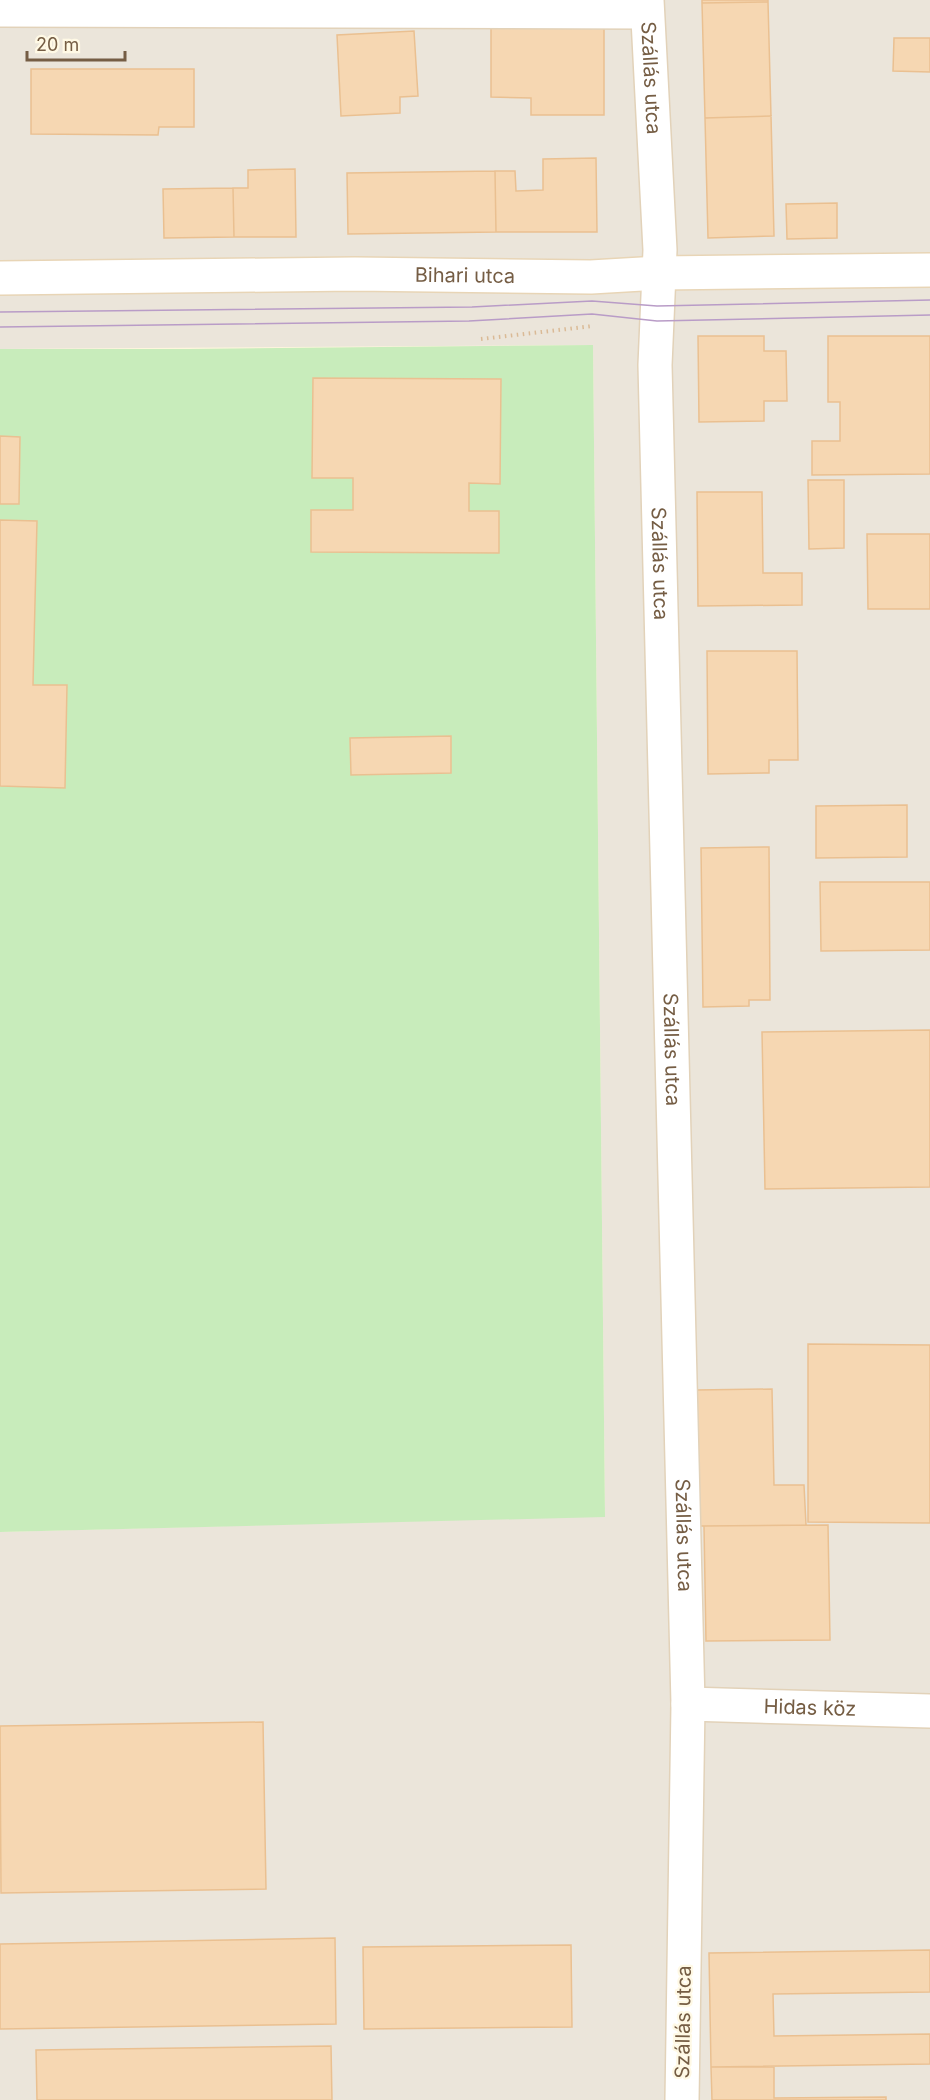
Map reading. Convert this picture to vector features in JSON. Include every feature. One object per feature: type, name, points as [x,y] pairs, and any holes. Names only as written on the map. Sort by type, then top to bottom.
[{"type":"street","points":[[0,10],[646,6]]},
{"type":"street","name":"Szállás utca","points":[[646,6],[660,250],[655,365],[688,1704],[682,2100]]},
{"type":"street","name":"Bihari utca","points":[[0,278],[345,274],[591,277],[659,273],[930,270]]},
{"type":"street","name":"Hidas köz","points":[[688,1704],[930,1712]]},
{"type":"path","points":[[481,339],[593,327]]},
{"type":"shaded area","points":[[0,0],[930,0],[930,2100],[0,2100],[0,1532],[605,1516],[593,345],[0,349]]},
{"type":"green space","points":[[593,345],[605,1517],[0,1532],[0,349]]},
{"type":"building","points":[[702,0],[768,0],[768,2],[702,3]]},
{"type":"building","points":[[768,2],[771,116],[705,118],[702,3]]},
{"type":"building","points":[[491,28],[604,28],[604,115],[531,115],[531,98],[491,97]]},
{"type":"building","points":[[414,31],[418,96],[400,97],[400,113],[341,116],[337,35]]},
{"type":"building","points":[[894,38],[930,38],[930,72],[893,71]]},
{"type":"building","points":[[31,69],[194,69],[194,127],[159,127],[158,135],[31,134]]},
{"type":"building","points":[[771,116],[774,236],[708,238],[705,118]]},
{"type":"building","points":[[596,158],[597,232],[496,232],[495,171],[515,171],[516,191],[543,190],[543,159]]},
{"type":"building","points":[[295,169],[296,237],[234,237],[233,188],[248,188],[248,170]]},
{"type":"building","points":[[495,171],[496,232],[348,234],[347,173]]},
{"type":"building","points":[[233,188],[234,237],[164,238],[163,189]]},
{"type":"building","points":[[837,203],[837,238],[787,239],[786,204]]},
{"type":"building","points":[[698,336],[764,336],[764,351],[786,351],[787,401],[764,401],[764,421],[699,422]]},
{"type":"building","points":[[828,336],[930,336],[930,474],[812,475],[812,441],[840,441],[840,402],[828,402]]},
{"type":"building","points":[[313,378],[501,379],[500,484],[469,483],[469,511],[499,511],[499,553],[311,552],[311,510],[353,510],[353,478],[312,478]]},
{"type":"building","points":[[0,436],[20,437],[19,504],[0,504]]},
{"type":"building","points":[[808,480],[844,480],[844,548],[809,549]]},
{"type":"building","points":[[697,492],[762,492],[763,573],[802,573],[802,605],[698,606]]},
{"type":"building","points":[[0,520],[37,521],[33,685],[67,685],[65,788],[0,786]]},
{"type":"building","points":[[867,534],[930,534],[930,609],[868,609]]},
{"type":"building","points":[[707,651],[797,651],[798,760],[769,760],[769,773],[708,774]]},
{"type":"building","points":[[451,736],[451,773],[351,775],[350,738]]},
{"type":"building","points":[[907,805],[907,857],[816,858],[816,806]]},
{"type":"building","points":[[769,847],[770,1000],[749,1000],[749,1006],[703,1007],[701,848]]},
{"type":"building","points":[[820,882],[930,882],[930,950],[821,951]]},
{"type":"building","points":[[930,1030],[930,1187],[765,1189],[762,1032]]},
{"type":"building","points":[[808,1344],[930,1345],[930,1523],[808,1522]]},
{"type":"building","points":[[772,1389],[774,1485],[804,1485],[806,1525],[699,1526],[697,1390]]},
{"type":"building","points":[[828,1525],[830,1640],[706,1641],[704,1526]]},
{"type":"building","points":[[263,1722],[266,1889],[1,1893],[0,1726]]},
{"type":"building","points":[[335,1938],[336,2024],[0,2029],[0,1944]]},
{"type":"building","points":[[571,1945],[572,2027],[364,2029],[363,1947]]},
{"type":"building","points":[[930,1950],[930,1992],[773,1994],[774,2036],[930,2034],[930,2064],[711,2067],[709,1953]]},
{"type":"building","points":[[331,2046],[332,2100],[37,2100],[36,2050]]},
{"type":"building","points":[[711,2067],[774,2067],[774,2098],[886,2097],[886,2100],[712,2100]]},
{"type":"tram line","points":[[0,312],[472,307],[592,301],[657,306],[930,300]]},
{"type":"tram line","points":[[0,327],[469,321],[592,314],[657,321],[930,315]]}]
